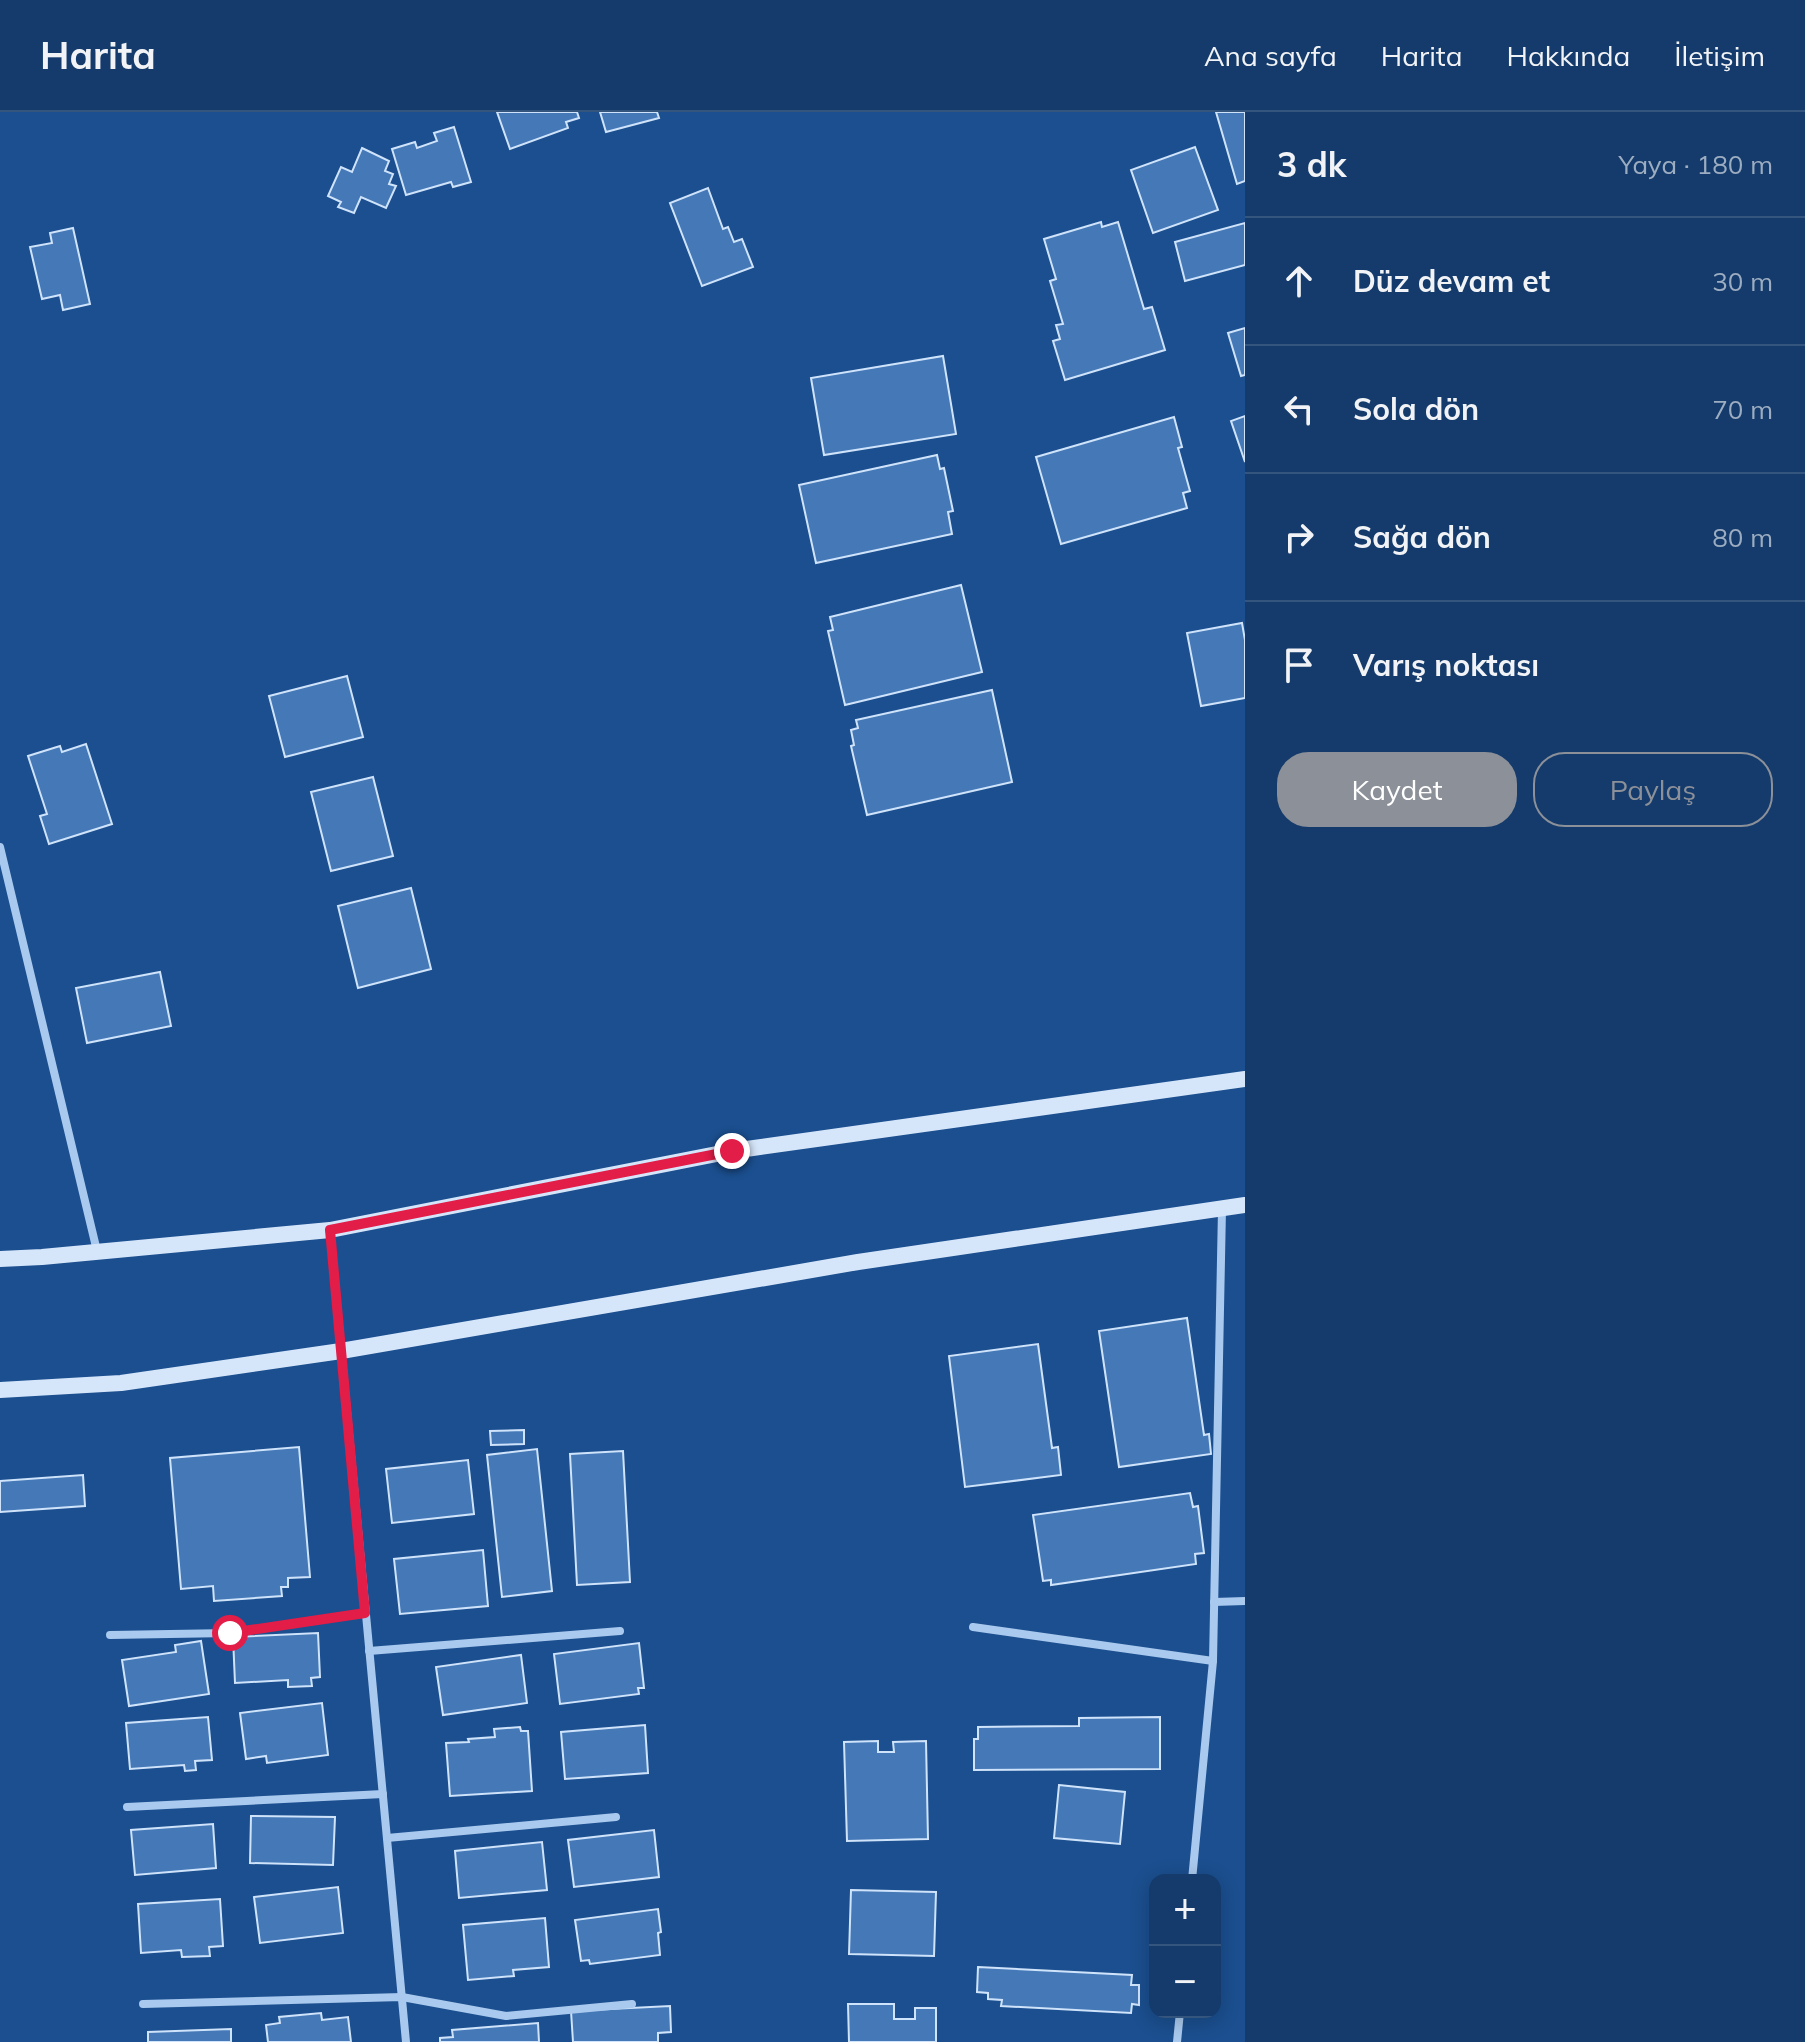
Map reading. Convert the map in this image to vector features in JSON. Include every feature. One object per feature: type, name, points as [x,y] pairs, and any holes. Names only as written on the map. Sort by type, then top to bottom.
[{"type":"main road","points":[[0,1259],[330,1230],[732,1151],[1245,1079]]},
{"type":"main road","points":[[0,1390],[121,1383],[341,1351],[858,1262],[1245,1205]]},
{"type":"street","points":[[0,847],[97,1251]]},
{"type":"street","points":[[1193,1874],[1213,1661],[1222,1209]]},
{"type":"street","points":[[330,1230],[406,2042]]},
{"type":"street","points":[[1214,1602],[1245,1601]]},
{"type":"street","points":[[110,1635],[230,1633],[365,1613]]},
{"type":"street","points":[[973,1627],[1213,1661]]},
{"type":"street","points":[[369,1651],[620,1631]]},
{"type":"street","points":[[127,1807],[383,1794]]},
{"type":"street","points":[[387,1838],[616,1817]]},
{"type":"street","points":[[143,2004],[402,1997],[506,2016],[632,2004]]},
{"type":"street","points":[[1177,2042],[1179,2018]]},
{"type":"building","points":[[497,112],[577,112],[579,118],[566,122],[568,128],[510,149]]},
{"type":"building","points":[[600,112],[657,112],[659,118],[606,132]]},
{"type":"building","points":[[1216,112],[1245,112],[1245,181],[1237,184]]},
{"type":"building","points":[[454,127],[471,182],[453,187],[451,182],[406,195],[392,149],[415,142],[417,148],[437,141],[434,133]]},
{"type":"building","points":[[1195,147],[1218,210],[1153,233],[1131,170]]},
{"type":"building","points":[[362,148],[389,161],[385,171],[393,174],[389,184],[396,186],[386,208],[361,197],[354,213],[338,207],[341,202],[328,196],[341,167],[352,172]]},
{"type":"building","points":[[708,188],[723,229],[728,227],[734,242],[742,239],[753,267],[702,286],[670,203]]},
{"type":"building","points":[[1101,222],[1102,227],[1118,222],[1144,309],[1152,307],[1165,350],[1065,380],[1053,341],[1060,339],[1056,325],[1063,324],[1050,281],[1056,279],[1044,239]]},
{"type":"building","points":[[1245,223],[1245,265],[1185,281],[1175,242]]},
{"type":"building","points":[[73,228],[90,304],[63,310],[60,295],[42,299],[30,247],[52,243],[50,233]]},
{"type":"building","points":[[1245,328],[1245,375],[1241,376],[1228,333]]},
{"type":"building","points":[[943,356],[956,434],[824,455],[811,378]]},
{"type":"building","points":[[1245,416],[1245,462],[1231,421]]},
{"type":"building","points":[[1174,417],[1182,447],[1178,448],[1190,491],[1183,493],[1187,508],[1061,544],[1036,457]]},
{"type":"building","points":[[937,455],[940,469],[944,468],[953,511],[948,512],[952,534],[816,563],[799,485]]},
{"type":"building","points":[[961,585],[982,672],[845,705],[828,631],[833,630],[830,617]]},
{"type":"building","points":[[1242,623],[1245,698],[1201,706],[1187,633]]},
{"type":"building","points":[[347,676],[363,737],[285,757],[269,696]]},
{"type":"building","points":[[992,690],[1012,782],[867,815],[851,746],[854,745],[851,730],[858,728],[856,720]]},
{"type":"building","points":[[86,744],[112,824],[49,844],[40,816],[47,814],[28,756],[60,746],[62,752]]},
{"type":"building","points":[[373,777],[393,856],[331,871],[311,792]]},
{"type":"building","points":[[411,888],[431,969],[358,988],[338,906]]},
{"type":"building","points":[[160,972],[171,1026],[87,1043],[76,988]]},
{"type":"building","points":[[1187,1318],[1204,1435],[1209,1434],[1211,1454],[1119,1467],[1099,1331]]},
{"type":"building","points":[[1038,1344],[1052,1448],[1058,1447],[1061,1475],[965,1487],[949,1356]]},
{"type":"building","points":[[524,1430],[524,1444],[491,1445],[490,1431]]},
{"type":"building","points":[[299,1447],[310,1577],[288,1578],[288,1587],[281,1587],[282,1596],[214,1601],[213,1586],[181,1589],[170,1458]]},
{"type":"building","points":[[537,1449],[552,1591],[502,1597],[487,1455]]},
{"type":"building","points":[[623,1451],[630,1582],[577,1585],[570,1454]]},
{"type":"building","points":[[468,1460],[474,1514],[392,1523],[386,1469]]},
{"type":"building","points":[[83,1475],[85,1506],[0,1512],[0,1481]]},
{"type":"building","points":[[1190,1493],[1193,1507],[1198,1506],[1204,1553],[1195,1554],[1196,1564],[1051,1585],[1051,1580],[1043,1581],[1033,1515]]},
{"type":"building","points":[[483,1550],[488,1606],[400,1614],[394,1559]]},
{"type":"building","points":[[318,1633],[320,1677],[311,1678],[312,1686],[288,1687],[288,1680],[235,1683],[233,1637]]},
{"type":"building","points":[[201,1641],[209,1694],[129,1706],[122,1660],[176,1652],[175,1645]]},
{"type":"building","points":[[639,1643],[644,1688],[638,1688],[639,1694],[560,1704],[554,1654]]},
{"type":"building","points":[[521,1655],[527,1703],[443,1715],[436,1667]]},
{"type":"building","points":[[322,1703],[328,1755],[267,1763],[266,1756],[246,1759],[240,1713]]},
{"type":"building","points":[[208,1717],[212,1760],[195,1761],[196,1770],[185,1771],[184,1765],[130,1769],[126,1723]]},
{"type":"building","points":[[1160,1717],[1160,1769],[974,1770],[974,1739],[978,1739],[978,1727],[1079,1726],[1079,1718]]},
{"type":"building","points":[[645,1725],[648,1773],[565,1779],[561,1732]]},
{"type":"building","points":[[520,1727],[521,1731],[528,1731],[532,1791],[450,1796],[446,1743],[495,1737],[494,1729]]},
{"type":"building","points":[[878,1741],[878,1752],[894,1752],[893,1742],[926,1741],[928,1839],[847,1841],[844,1742]]},
{"type":"building","points":[[1059,1785],[1125,1792],[1120,1844],[1054,1838]]},
{"type":"building","points":[[251,1816],[335,1817],[333,1865],[250,1863]]},
{"type":"building","points":[[213,1824],[216,1868],[135,1875],[131,1830]]},
{"type":"building","points":[[654,1830],[659,1877],[574,1887],[568,1840]]},
{"type":"building","points":[[542,1842],[547,1890],[459,1898],[455,1851]]},
{"type":"building","points":[[338,1887],[343,1933],[260,1943],[254,1897]]},
{"type":"building","points":[[851,1890],[936,1892],[934,1956],[849,1954]]},
{"type":"building","points":[[220,1899],[223,1946],[209,1947],[210,1956],[182,1957],[181,1950],[141,1953],[138,1904]]},
{"type":"building","points":[[658,1909],[660,1955],[590,1964],[589,1960],[581,1961],[575,1920]]},
{"type":"building","points":[[545,1918],[549,1967],[513,1970],[514,1976],[468,1980],[463,1925]]},
{"type":"building","points":[[978,1967],[1132,1975],[1131,1985],[1139,1985],[1139,2005],[1132,2004],[1131,2013],[1001,2006],[1002,2000],[988,1999],[988,1993],[977,1992]]},
{"type":"building","points":[[848,2004],[894,2004],[894,2019],[915,2019],[915,2008],[936,2008],[936,2042],[849,2042]]},
{"type":"building","points":[[670,2006],[671,2032],[658,2033],[658,2042],[573,2042],[571,2011]]},
{"type":"building","points":[[321,2013],[322,2020],[348,2017],[351,2042],[268,2042],[266,2025],[280,2023],[279,2017]]},
{"type":"building","points":[[538,2023],[539,2042],[440,2042],[440,2038],[453,2037],[452,2030]]},
{"type":"building","points":[[231,2029],[231,2042],[148,2042],[148,2032]]},
{"type":"route","points":[[230,1633],[365,1613],[330,1230],[732,1151]]}]
